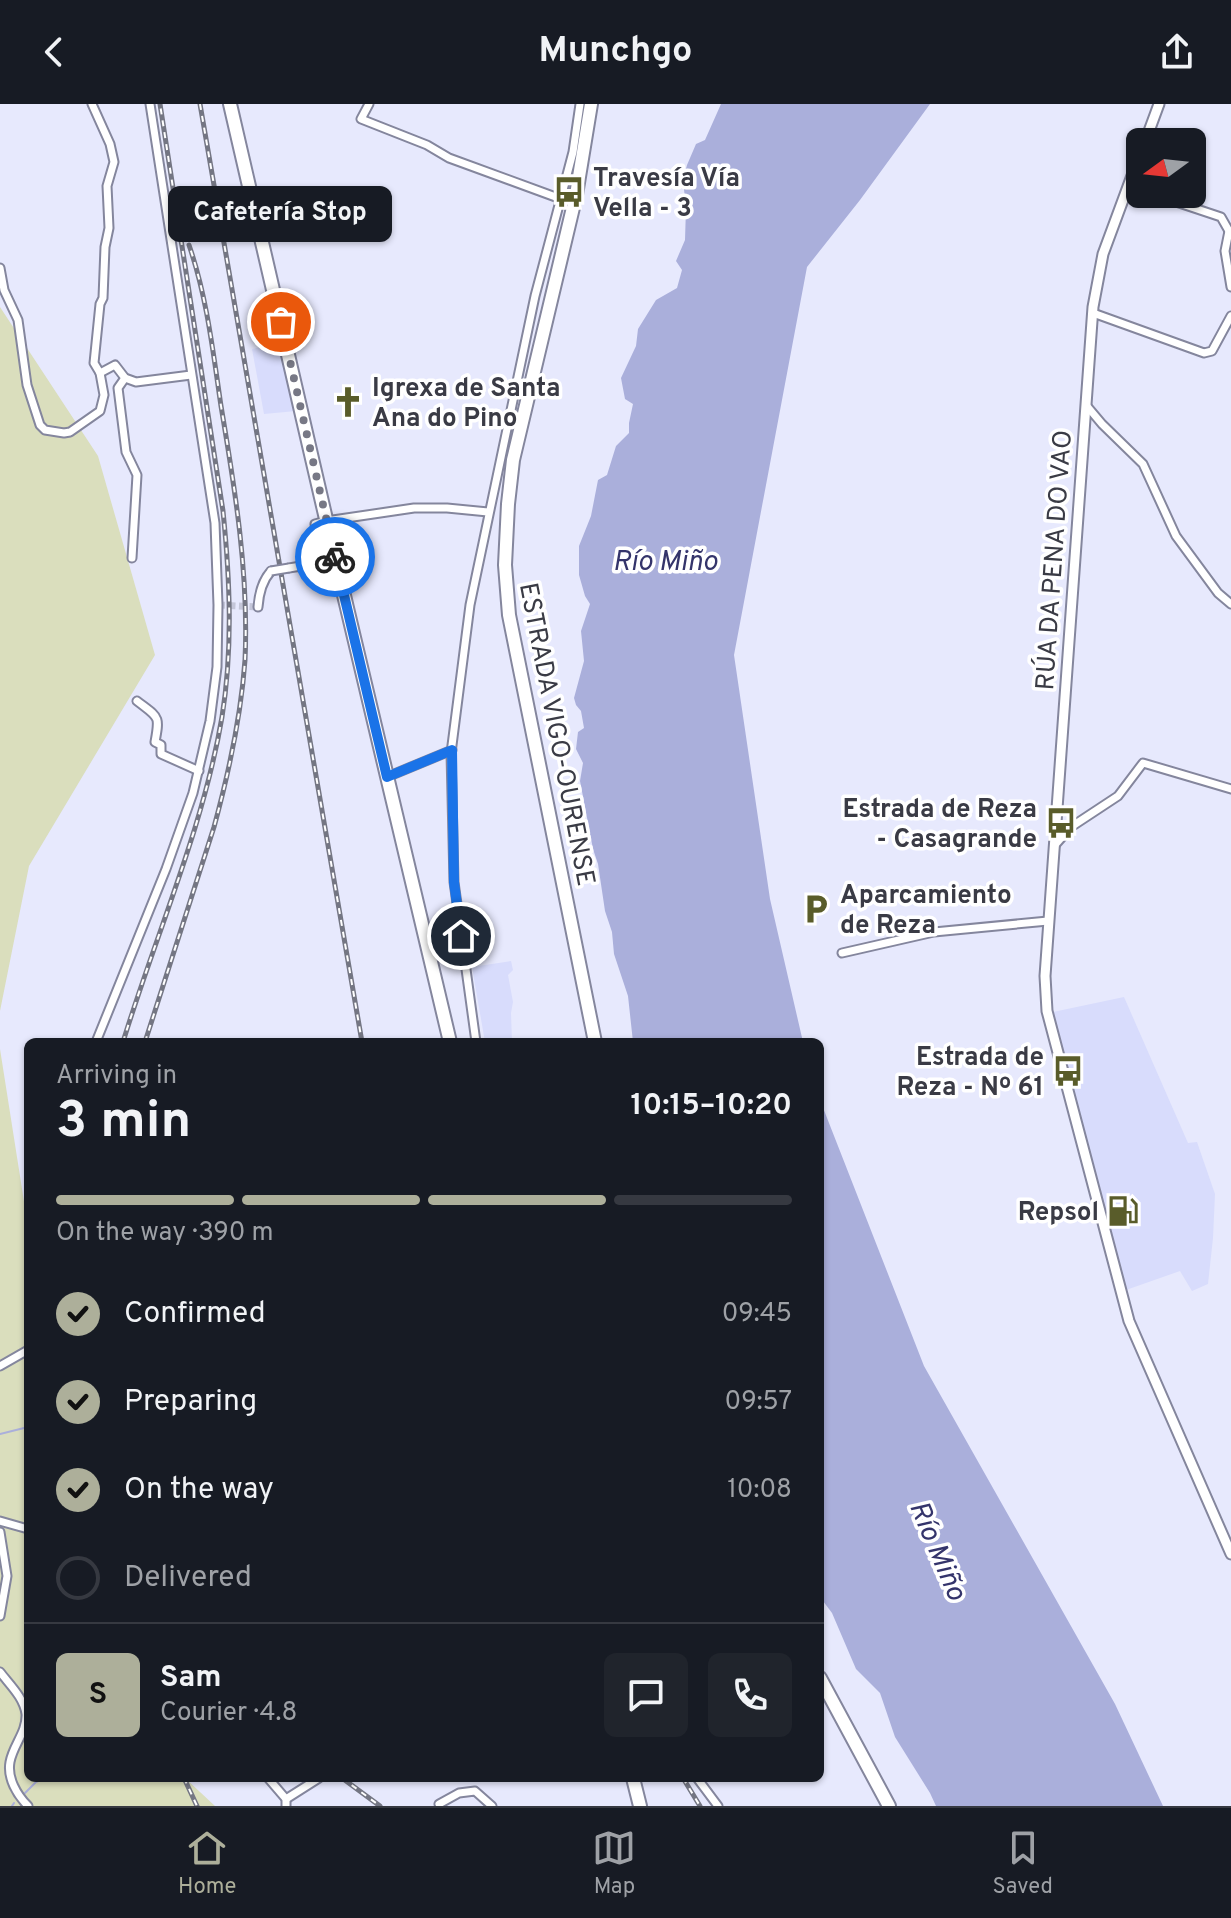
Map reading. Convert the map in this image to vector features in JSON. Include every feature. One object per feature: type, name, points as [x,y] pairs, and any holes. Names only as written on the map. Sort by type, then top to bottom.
[{"type":"highway","points":[[230,104],[450,1038]]},
{"type":"highway","name":"ESTRADA VIGO-OURENSE","points":[[591,104],[576,195],[513,460],[505,565],[509,615],[594,1038]]},
{"type":"highway","points":[[561,871],[586,1038]]},
{"type":"highway","points":[[824,1685],[887,1806]]},
{"type":"highway","points":[[634,1782],[640,1806]]},
{"type":"main road","points":[[1150,128],[1159,104]]},
{"type":"main road","name":"RÚA DA PENA DO VAO","points":[[1126,196],[1103,254],[1093,313],[1048,921],[1047,1011],[1129,1321],[1230,1550]]},
{"type":"street","points":[[0,268],[4,290],[18,320],[27,385],[40,425],[45,430],[70,432],[100,411],[104,395],[100,373],[94,363],[109,228],[107,186],[114,162],[110,144],[92,104]]},
{"type":"street","points":[[100,1038],[193,793],[210,721],[215,681],[218,605],[215,523],[150,104]]},
{"type":"street","points":[[369,104],[361,119],[427,145],[449,158],[561,199]]},
{"type":"street","points":[[475,1038],[454,882],[452,750],[470,605],[488,512],[535,296],[573,152],[580,104]]},
{"type":"street","points":[[1194,208],[1221,217],[1230,231],[1225,251],[1231,287]]},
{"type":"street","points":[[1093,313],[1204,353],[1212,351],[1231,316]]},
{"type":"street","points":[[100,373],[115,365],[125,378],[136,382],[191,375]]},
{"type":"street","points":[[125,378],[118,388],[126,452],[137,475],[132,558]]},
{"type":"street","points":[[1086,405],[1143,464],[1176,536],[1218,593],[1231,604]]},
{"type":"street","points":[[258,607],[265,578],[271,571],[307,565],[316,558],[315,524],[414,508],[488,512]]},
{"type":"street","points":[[137,701],[159,721],[155,742],[161,745],[161,754],[199,771]]},
{"type":"street","points":[[387,777],[452,750]]},
{"type":"street","points":[[1054,845],[1071,827],[1118,796],[1143,763],[1231,789]]},
{"type":"street","points":[[842,953],[934,932],[1048,921]]},
{"type":"street","points":[[0,1366],[24,1352]]},
{"type":"street","points":[[0,1521],[24,1528]]},
{"type":"street","points":[[0,1532],[7,1576],[0,1616]]},
{"type":"street","points":[[0,1672],[21,1699],[24,1709]]},
{"type":"street","points":[[24,1726],[10,1761],[11,1778],[18,1797],[28,1806]]},
{"type":"street","points":[[271,1782],[286,1802],[314,1782]]},
{"type":"street","points":[[700,1782],[718,1806]]},
{"type":"street","points":[[439,1804],[459,1793],[475,1791],[492,1806]]},
{"type":"shaded area","points":[[271,345],[280,349],[296,411],[264,414],[252,349]]},
{"type":"shaded area","points":[[511,961],[513,970],[508,975],[513,1002],[512,1038],[484,1038],[472,967]]},
{"type":"shaded area","points":[[1124,997],[1188,1143],[1197,1142],[1215,1194],[1208,1284],[1192,1291],[1180,1271],[1126,1290],[1053,1012]]},
{"type":"green space","points":[[0,307],[98,456],[155,655],[29,866],[0,1011]]},
{"type":"green space","points":[[0,1049],[24,1202],[24,1782],[189,1782],[215,1806],[0,1806]]},
{"type":"water","name":"Río Miño","points":[[721,104],[930,104],[807,267],[734,655],[770,899],[802,1038],[633,1038],[628,996],[614,954],[580,781],[583,763],[576,749],[578,732],[584,728],[581,711],[574,698],[584,661],[581,631],[590,604],[579,575],[579,546],[591,516],[598,480],[607,475],[616,446],[629,433],[633,404],[625,399],[621,378],[636,346],[638,329],[656,300],[677,288],[682,270],[676,261],[685,240],[683,180],[696,144],[705,140]]},
{"type":"water","name":"Río Miño","points":[[824,1110],[924,1366],[1115,1704],[1163,1806],[936,1806],[895,1737],[880,1693],[856,1669],[832,1613],[824,1602]]},
{"type":"waterway","points":[[0,1434],[24,1428]]},
{"type":"waterway","points":[[25,1793],[36,1782]]},
{"type":"tunnel","points":[[218,605],[258,607]]},
{"type":"railway","points":[[124,1038],[178,881],[214,759],[222,717],[229,640],[229,588],[223,511],[160,104]]},
{"type":"railway","points":[[200,104],[361,1038]]},
{"type":"railway","points":[[146,1038],[214,827],[237,723],[245,660],[245,596],[236,500],[209,325],[189,245]]},
{"type":"railway","points":[[186,1782],[197,1806]]},
{"type":"railway","points":[[347,1782],[380,1806]]},
{"type":"railway","points":[[685,1782],[700,1806]]},
{"type":"way so far","points":[[281,322],[335,557]]},
{"type":"place","name":"Travesía Vía Vella - 3","points":[[569,192]]},
{"type":"place","name":"Cafetería Stop","points":[[281,322]]},
{"type":"place","name":"Igrexa de Santa Ana do Pino","points":[[348,402]]},
{"type":"place","name":"Estrada de Reza - Casagrande","points":[[1061,823]]},
{"type":"place","name":"Aparcamiento de Reza","points":[[816,909]]},
{"type":"place","name":"Estrada de Reza - Nº 61","points":[[1068,1071]]},
{"type":"place","name":"Repsol","points":[[1123,1211]]},
{"type":"route","points":[[335,557],[387,777],[452,750],[454,882],[461,936]]}]
